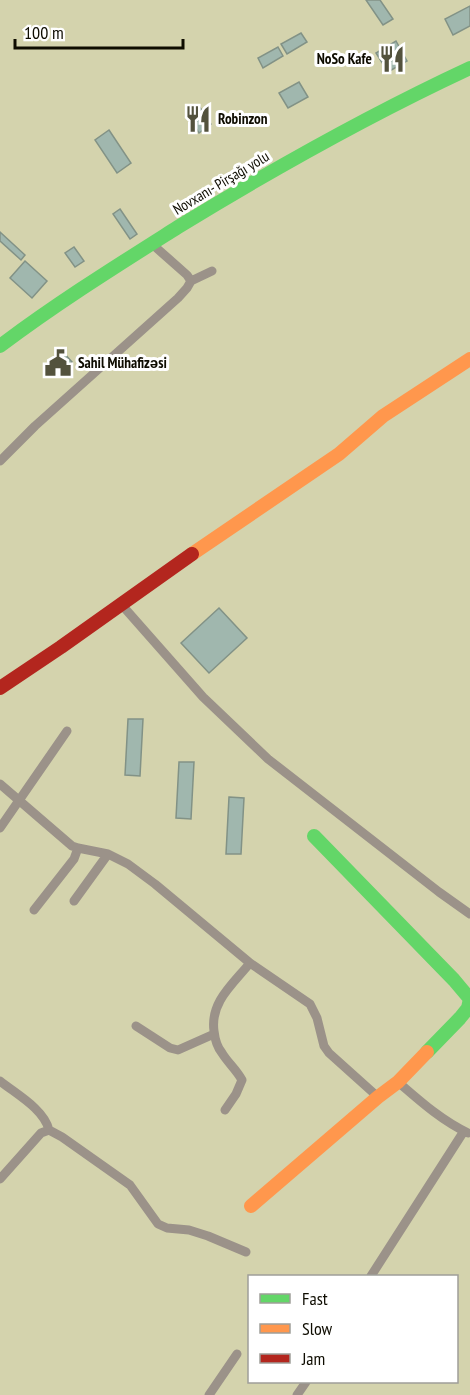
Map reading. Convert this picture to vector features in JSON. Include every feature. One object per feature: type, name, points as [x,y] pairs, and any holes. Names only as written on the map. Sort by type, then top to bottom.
[{"type":"street","name":"Novxanı- Pirşağı yolu","points":[[0,346],[56,306],[234,194],[320,144],[470,68]]},
{"type":"street","points":[[152,244],[187,275],[191,282]]},
{"type":"street","points":[[0,461],[34,426],[178,298],[191,282],[212,271]]},
{"type":"street","points":[[0,688],[339,454],[383,416],[470,359]]},
{"type":"street","points":[[121,604],[203,697],[268,759],[470,914]]},
{"type":"street","points":[[0,828],[67,731]]},
{"type":"street","points":[[0,784],[67,842],[78,848],[108,854],[128,864],[250,963],[310,1004],[317,1018],[324,1046],[329,1053],[378,1097]]},
{"type":"street","points":[[251,1206],[398,1082],[460,1018],[468,1008],[470,999],[314,836]]},
{"type":"street","points":[[34,910],[75,859],[78,848]]},
{"type":"street","points":[[74,901],[108,854]]},
{"type":"street","points":[[225,1110],[242,1080],[215,1042],[213,1023],[220,999],[250,963]]},
{"type":"street","points":[[136,1026],[170,1048],[178,1050],[214,1034]]},
{"type":"street","points":[[0,1081],[42,1114],[49,1130]]},
{"type":"street","points":[[372,1275],[467,1132],[425,1106],[398,1082]]},
{"type":"street","points":[[0,1179],[41,1132],[49,1130],[130,1185],[158,1224],[166,1228],[189,1230],[208,1236],[246,1252]]},
{"type":"street","points":[[209,1395],[237,1354]]},
{"type":"building","points":[[366,0],[380,0],[393,19],[383,25]]},
{"type":"building","points":[[470,6],[470,26],[453,35],[445,19]]},
{"type":"building","points":[[301,33],[307,42],[287,54],[281,44]]},
{"type":"building","points":[[396,41],[407,61],[388,72],[376,53]]},
{"type":"building","points":[[278,47],[283,56],[263,68],[258,58]]},
{"type":"building","points":[[299,82],[308,97],[288,108],[279,93]]},
{"type":"building","points":[[199,106],[211,124],[199,133],[187,114]]},
{"type":"building","points":[[109,130],[131,163],[117,173],[95,140]]},
{"type":"building","points":[[120,209],[137,234],[130,239],[113,214]]},
{"type":"building","points":[[0,232],[25,255],[21,260],[0,241]]},
{"type":"building","points":[[74,247],[84,261],[75,267],[65,253]]},
{"type":"building","points":[[25,261],[47,281],[32,298],[10,278]]},
{"type":"building","points":[[63,352],[72,362],[55,377],[46,366]]},
{"type":"building","points":[[219,608],[247,638],[209,673],[181,643]]},
{"type":"building","points":[[128,719],[143,719],[140,776],[125,775]]},
{"type":"building","points":[[179,762],[194,762],[191,819],[176,818]]},
{"type":"building","points":[[229,797],[244,798],[241,854],[226,854]]},
{"type":"traffic: fast","points":[[0,346],[88,285],[214,205],[358,124],[470,68]]},
{"type":"traffic: fast","points":[[314,836],[470,999],[468,1008],[460,1018],[427,1052]]},
{"type":"traffic: slow","points":[[192,554],[339,454],[383,416],[470,359]]},
{"type":"traffic: slow","points":[[251,1206],[398,1082],[427,1052]]},
{"type":"traffic: jam","points":[[0,688],[192,554]]},
{"type":"place","name":"NoSo Kafe","points":[[392,59]]},
{"type":"place","name":"Robinzon","points":[[198,119]]},
{"type":"place","name":"Sahil Mühafizəsi","points":[[58,363]]}]
